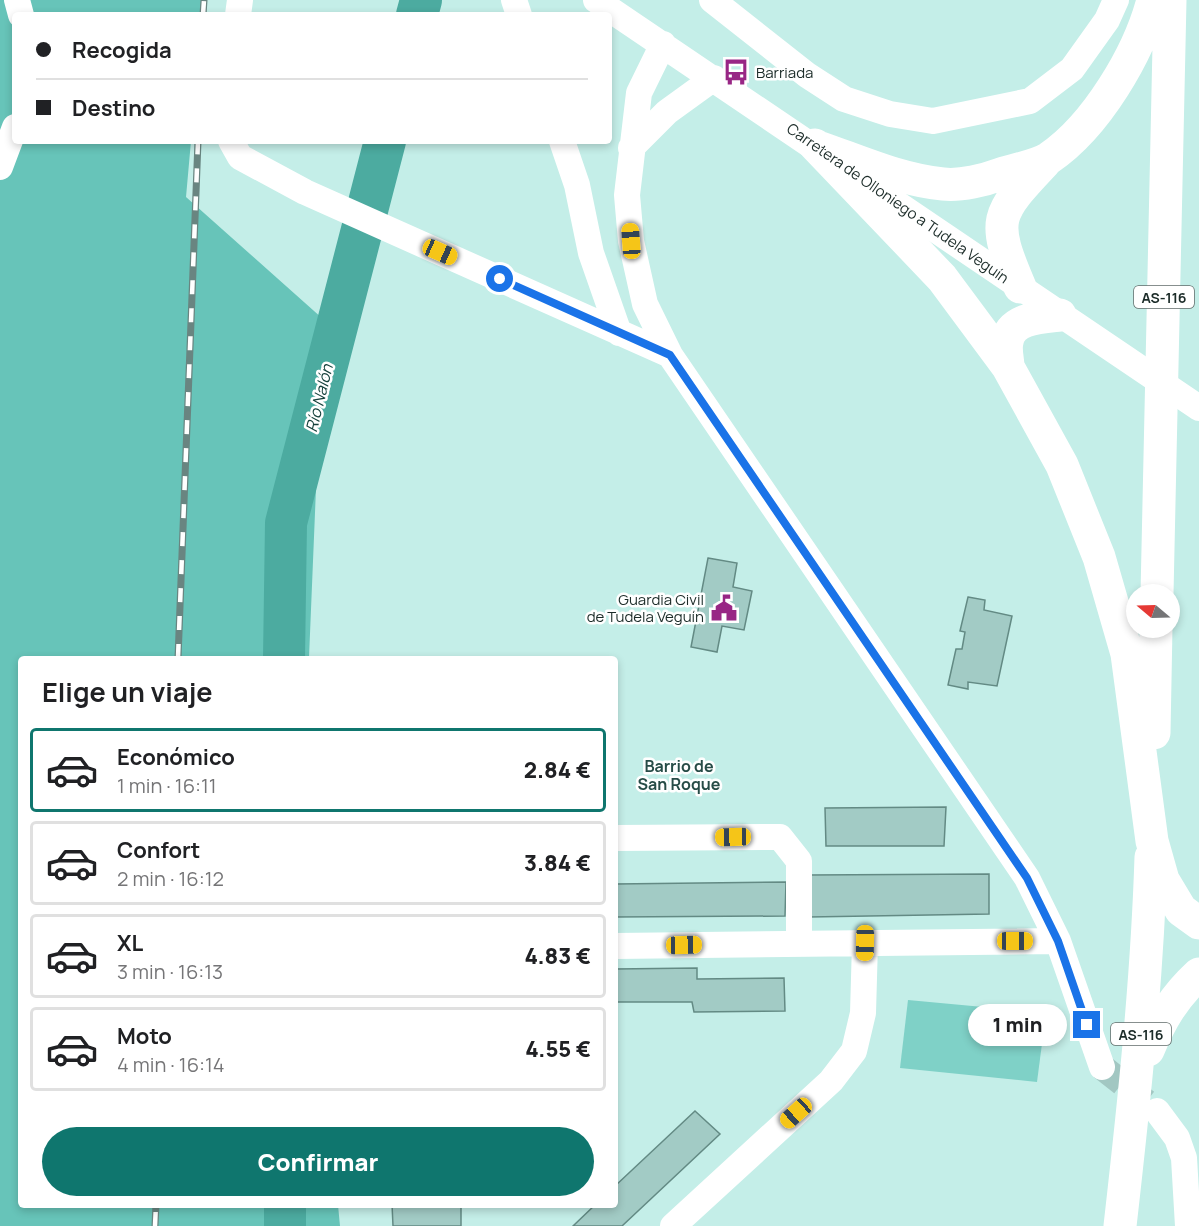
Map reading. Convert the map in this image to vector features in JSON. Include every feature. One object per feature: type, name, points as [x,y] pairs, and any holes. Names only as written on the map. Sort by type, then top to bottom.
[{"type":"main road","points":[[1020,287],[1003,246],[1002,216],[1008,201],[1048,158],[1083,127],[1121,75],[1147,22],[1153,0]]},
{"type":"main road","name":"AS-116","points":[[1157,584],[1170,0]]},
{"type":"main road","points":[[815,145],[897,175],[945,185],[990,178],[1048,158]]},
{"type":"main road","points":[[815,145],[942,278],[1008,367],[1062,465],[1099,557],[1127,654],[1152,841],[1163,880],[1181,910],[1199,923]]},
{"type":"main road","points":[[1008,367],[1006,341],[1012,331],[1021,323],[1060,315]]},
{"type":"main road","name":"AS-116","points":[[1120,1226],[1138,1074],[1148,950],[1156,638]]},
{"type":"main road","points":[[1138,1074],[1164,1014],[1179,992],[1199,974]]},
{"type":"street","name":"Carretera de Olloniego a Tudela Veguín","points":[[596,0],[815,145],[1060,315],[1199,408]]},
{"type":"street","points":[[712,0],[807,75],[844,99],[890,114],[933,121],[1030,101],[1072,69],[1107,20],[1116,0]]},
{"type":"street","points":[[663,44],[639,93],[627,195],[631,241],[645,304],[670,355],[1027,878],[1058,941],[1102,1067]]},
{"type":"street","points":[[631,148],[667,112],[714,78]]},
{"type":"street","points":[[0,166],[12,135]]},
{"type":"street","points":[[233,144],[240,157],[305,192],[670,355]]},
{"type":"street","points":[[563,144],[577,185],[591,253],[620,333]]},
{"type":"street","points":[[618,838],[780,837],[800,861],[799,944]]},
{"type":"street","points":[[618,946],[1058,941]]},
{"type":"street","points":[[674,1226],[831,1081],[855,1051],[863,1013],[865,943]]},
{"type":"street","points":[[1157,1111],[1177,1138],[1184,1158],[1189,1198],[1188,1226]]},
{"type":"shaded area","points":[[0,0],[206,0],[204,12],[12,12],[12,144],[191,144],[186,197],[323,319],[309,656],[18,656],[18,1208],[338,1208],[340,1226],[0,1226]]},
{"type":"shaded area","points":[[908,1000],[1046,1013],[1037,1082],[900,1068]]},
{"type":"building","name":"Guardia Civil de Tudela Veguín","points":[[708,558],[737,563],[733,587],[752,591],[744,630],[722,626],[717,652],[691,647]]},
{"type":"building","points":[[968,597],[985,600],[984,610],[1012,616],[997,686],[968,682],[968,689],[948,685],[956,649],[962,649],[965,632],[960,631]]},
{"type":"building","points":[[946,807],[944,846],[826,846],[825,808]]},
{"type":"building","points":[[989,874],[989,914],[809,917],[808,875]]},
{"type":"building","points":[[786,882],[785,916],[618,917],[618,884]]},
{"type":"building","points":[[697,968],[697,979],[784,978],[785,1011],[694,1012],[692,1002],[618,1002],[618,969]]},
{"type":"building","points":[[695,1111],[720,1134],[622,1226],[573,1226],[592,1208],[618,1208],[618,1183]]},
{"type":"building","points":[[392,1208],[461,1208],[461,1226],[393,1226]]},
{"type":"waterway","name":"Río Nalón","points":[[418,12],[421,0]]},
{"type":"waterway","name":"Río Nalón","points":[[284,656],[286,523],[384,144]]},
{"type":"waterway","name":"Río Nalón","points":[[285,1208],[285,1226]]},
{"type":"tunnel","points":[[1102,1067],[1146,1102]]},
{"type":"railway","points":[[203,12],[204,0]]},
{"type":"railway","points":[[178,656],[198,144]]},
{"type":"railway","points":[[155,1226],[156,1208]]},
{"type":"place","name":"Barriada","points":[[736,72]]},
{"type":"place","name":"Guardia Civil de Tudela Veguín","points":[[724,608]]},
{"type":"district","name":"Barrio de San Roque","points":[[679,775]]},
{"type":"route","points":[[500,279],[670,355],[1027,878],[1058,941],[1087,1025]]}]
